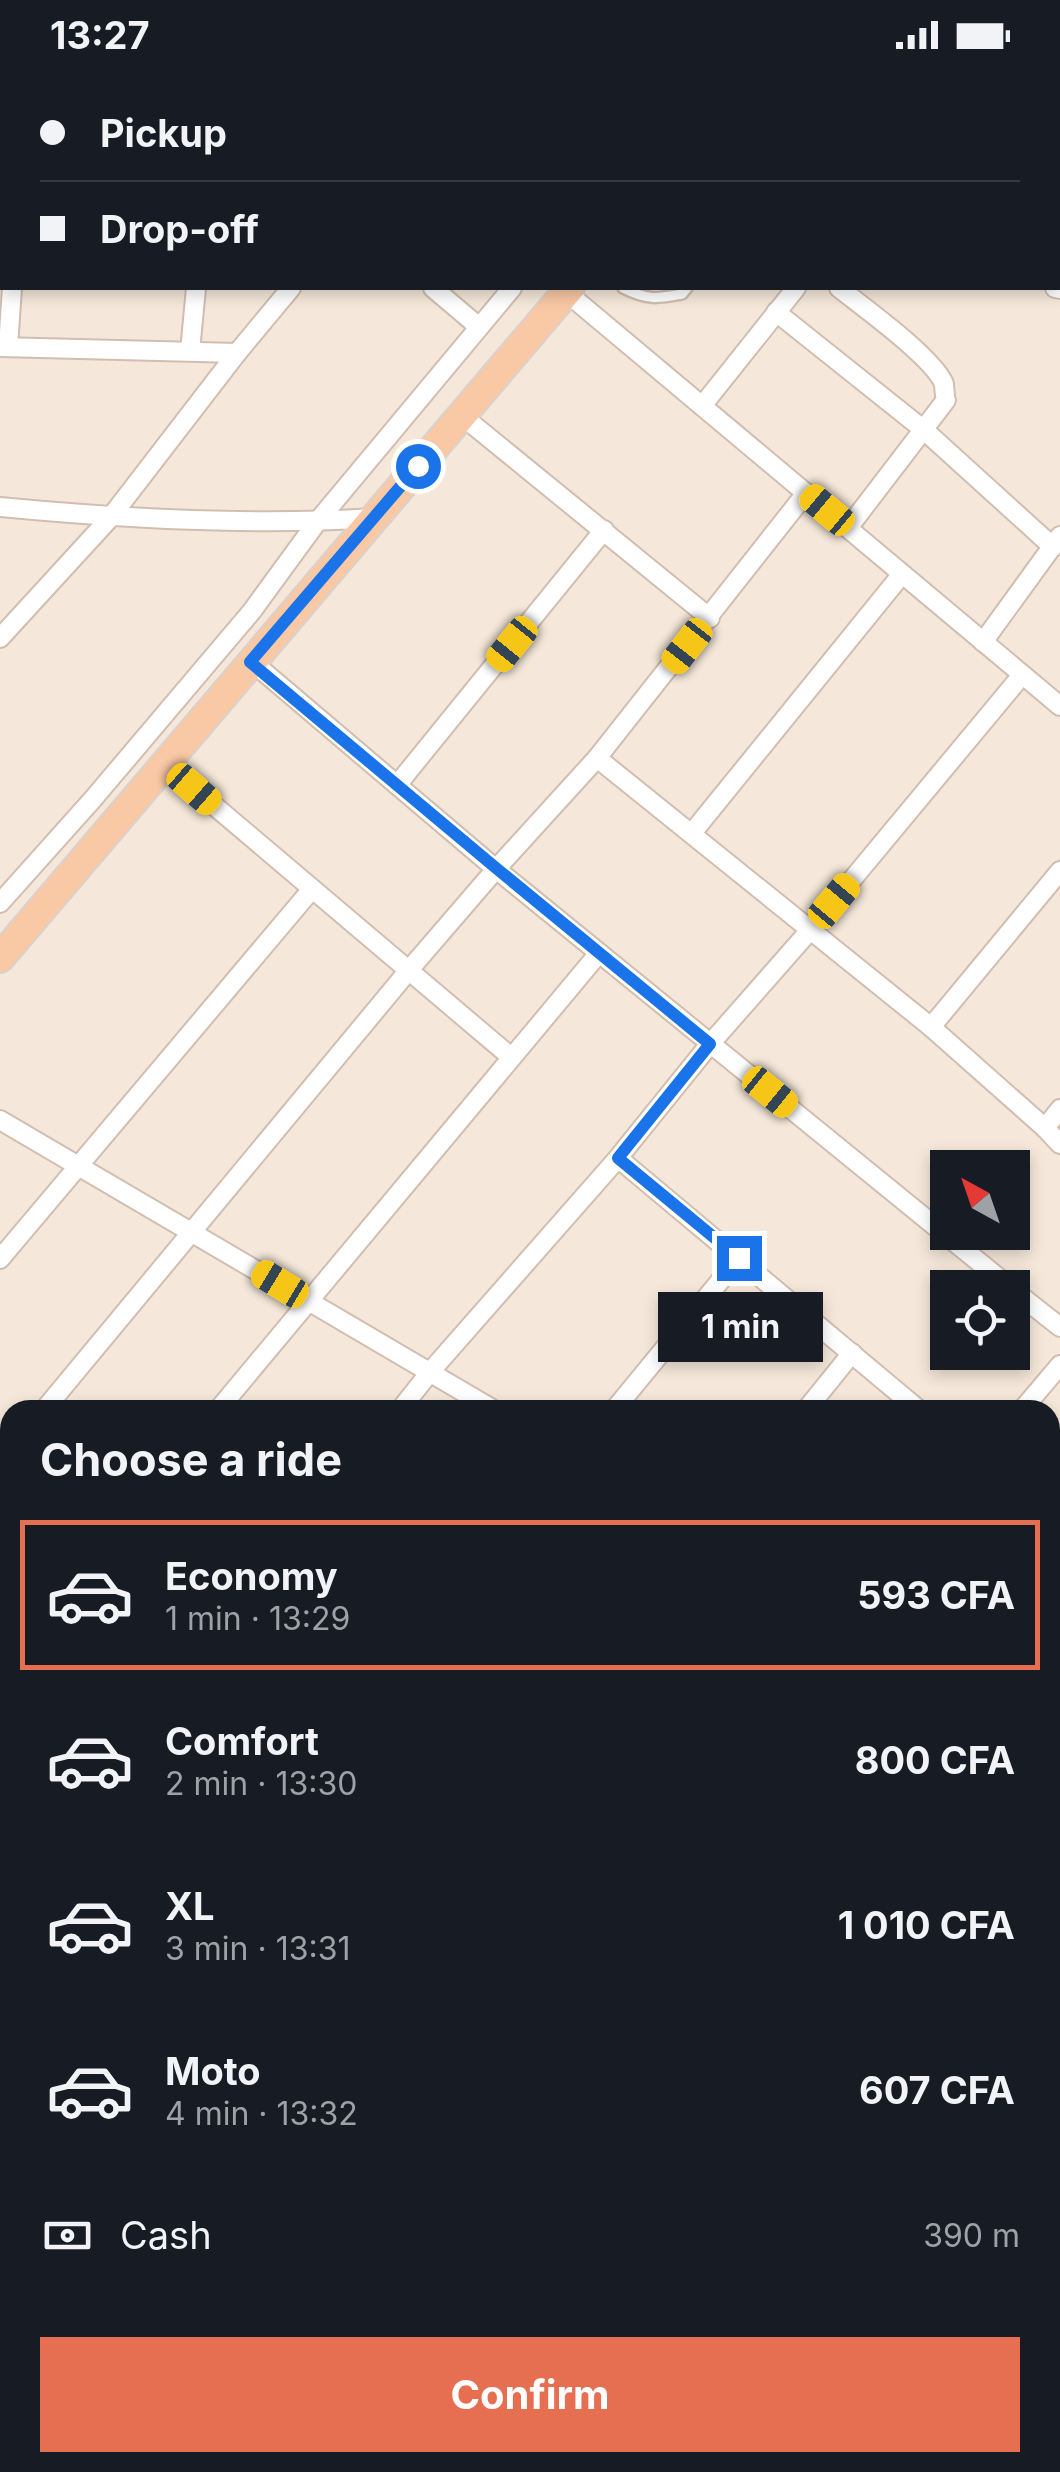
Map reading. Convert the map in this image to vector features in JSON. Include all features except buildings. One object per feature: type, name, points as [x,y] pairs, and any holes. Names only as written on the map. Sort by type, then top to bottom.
[{"type":"highway","points":[[0,958],[568,290]]},
{"type":"street","points":[[12,290],[4,347],[237,352]]},
{"type":"street","points":[[190,351],[196,290]]},
{"type":"street","points":[[0,638],[110,518],[289,290]]},
{"type":"street","points":[[434,290],[479,328]]},
{"type":"street","points":[[0,902],[252,611],[317,522],[510,290]]},
{"type":"street","points":[[568,290],[1060,706]]},
{"type":"street","points":[[702,406],[794,290]]},
{"type":"street","points":[[847,290],[935,370],[944,385],[946,400],[848,528]]},
{"type":"street","points":[[776,312],[1056,541],[983,642]]},
{"type":"street","points":[[461,415],[710,618]]},
{"type":"street","points":[[52,1400],[408,970],[598,758],[806,493]]},
{"type":"street","points":[[0,507],[110,518],[317,522],[374,518]]},
{"type":"street","points":[[398,785],[604,530]]},
{"type":"street","points":[[692,833],[902,574]]},
{"type":"street","points":[[250,662],[598,953],[990,1270]]},
{"type":"street","points":[[408,1400],[618,1158],[1022,675]]},
{"type":"street","points":[[598,758],[931,1027],[1060,1144]]},
{"type":"street","points":[[164,764],[511,1057]]},
{"type":"street","points":[[931,1027],[1060,871]]},
{"type":"street","points":[[0,1259],[312,890]]},
{"type":"street","points":[[227,1400],[598,953]]},
{"type":"street","points":[[1045,1128],[1060,1110]]},
{"type":"street","points":[[0,1120],[477,1400]]},
{"type":"street","points":[[618,1158],[907,1400]]},
{"type":"street","points":[[622,1400],[739,1258]]},
{"type":"street","points":[[1030,1303],[1060,1328]]},
{"type":"street","points":[[814,1400],[852,1353]]},
{"type":"street","points":[[1030,1400],[1060,1365]]},
{"type":"lane","points":[[627,290],[654,299],[685,290]]},
{"type":"shaded area","points":[[0,290],[1060,290],[1060,1400],[0,1400]]},
{"type":"route","points":[[418,466],[250,662],[710,1044],[618,1158],[739,1258]]}]
